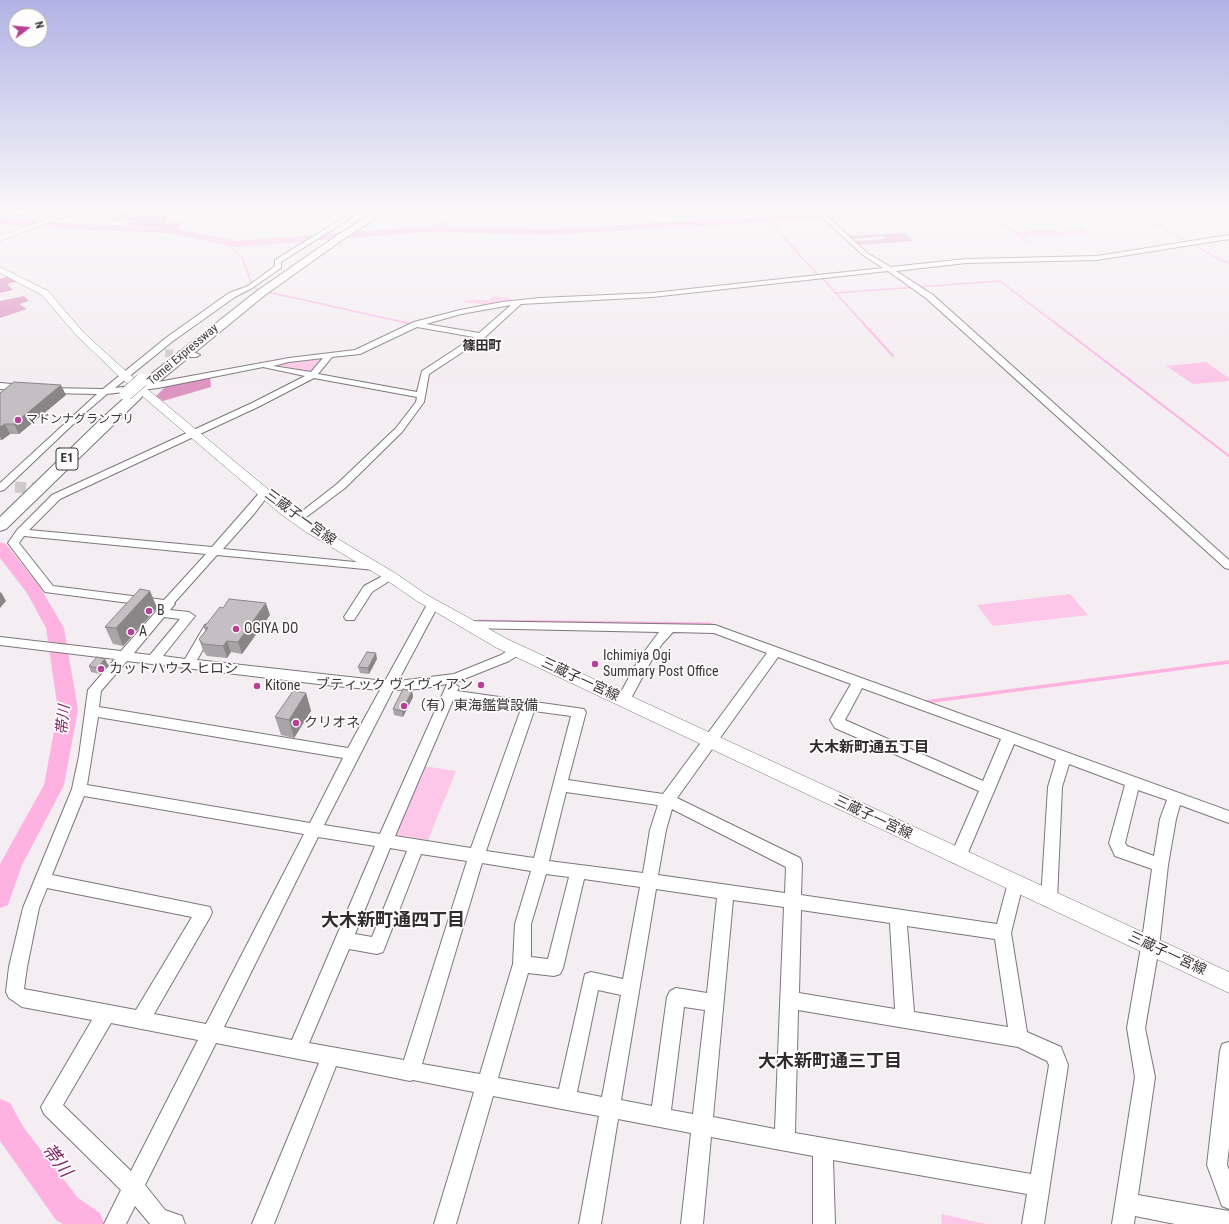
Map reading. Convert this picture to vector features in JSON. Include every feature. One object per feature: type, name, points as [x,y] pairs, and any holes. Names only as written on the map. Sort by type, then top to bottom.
[{"type":"highway","name":"Tomei Expressway","points":[[0,511],[139,387],[257,292],[293,266]]},
{"type":"highway","name":"Tomei Expressway","points":[[0,526],[105,423],[139,387]]},
{"type":"main road","name":"三蔵子一宮線","points":[[0,270],[38,288],[44,293],[80,334],[126,376],[297,519],[467,624],[516,651],[1049,900],[1229,982]]},
{"type":"street","points":[[1,487],[56,435],[155,352],[232,294],[250,287],[279,266]]},
{"type":"street","points":[[885,266],[930,297],[1229,566]]},
{"type":"street","points":[[0,386],[106,392],[254,366],[364,350],[417,324],[489,306],[519,302],[645,295],[917,266]]},
{"type":"street","points":[[297,519],[341,486],[377,453],[399,430],[420,402],[425,373],[481,336],[519,302]]},
{"type":"street","points":[[417,324],[481,336]]},
{"type":"street","points":[[155,352],[165,353]]},
{"type":"street","points":[[153,660],[189,616],[165,608],[49,589],[13,543],[21,532],[56,497],[194,434],[312,376],[329,356]]},
{"type":"street","points":[[254,366],[422,395]]},
{"type":"street","points":[[1,487],[14,487]]},
{"type":"street","points":[[47,489],[68,491]]},
{"type":"street","points":[[265,493],[95,690],[86,756],[79,788],[31,908],[18,967],[16,992],[22,998],[410,1072],[610,1107],[823,1148],[1040,1186]]},
{"type":"street","points":[[21,532],[375,567]]},
{"type":"street","points":[[350,617],[368,590],[390,576]]},
{"type":"street","points":[[119,1216],[352,754],[433,604]]},
{"type":"street","points":[[188,664],[203,636],[216,619]]},
{"type":"street","points":[[467,624],[715,629],[1009,738],[1229,817]]},
{"type":"street","points":[[623,701],[644,662],[658,641],[671,627]]},
{"type":"street","points":[[0,641],[153,660],[388,686],[420,684],[456,678],[505,658],[516,651]]},
{"type":"street","points":[[590,1224],[658,830],[667,800],[775,651]]},
{"type":"street","points":[[297,1050],[385,841],[450,695],[456,678]]},
{"type":"street","points":[[858,682],[837,720],[840,724],[988,789]]},
{"type":"street","points":[[445,1224],[522,964],[523,924],[540,866],[579,712],[450,695]]},
{"type":"street","points":[[410,1072],[477,855],[529,705]]},
{"type":"street","points":[[92,711],[352,754]]},
{"type":"street","points":[[958,857],[1009,738]]},
{"type":"street","points":[[1049,900],[1055,788],[1064,758]]},
{"type":"street","points":[[1133,782],[1117,843],[1121,851],[1160,865]]},
{"type":"street","points":[[560,785],[667,800],[794,863],[785,1140]]},
{"type":"street","points":[[79,788],[416,847],[1003,934]]},
{"type":"street","points":[[1123,1224],[1145,1077],[1136,1028],[1150,946],[1160,865],[1168,819],[1176,798]]},
{"type":"street","points":[[344,940],[377,946],[416,847]]},
{"type":"street","points":[[522,964],[554,968],[578,872]]},
{"type":"street","points":[[41,880],[204,912],[140,1020]]},
{"type":"street","points":[[1015,884],[1003,934],[1019,1038]]},
{"type":"street","points":[[692,1224],[701,1124],[726,892]]},
{"type":"street","points":[[898,918],[905,1019]]},
{"type":"street","points":[[566,1100],[591,980],[630,989]]},
{"type":"street","points":[[660,1117],[676,997],[714,1003]]},
{"type":"street","points":[[789,1000],[1019,1038],[1054,1054],[1060,1065],[1033,1224]]},
{"type":"street","points":[[106,1014],[51,1107],[134,1188],[158,1217],[174,1224]]},
{"type":"street","points":[[1229,1051],[1218,1166],[1229,1199]]},
{"type":"street","points":[[263,1224],[331,1056]]},
{"type":"street","points":[[823,1148],[824,1224]]},
{"type":"street","points":[[1125,1203],[1174,1218],[1229,1222]]},
{"type":"shaded area","points":[[9,276],[19,281],[7,284],[13,290],[0,293],[0,279]]},
{"type":"shaded area","points":[[24,296],[29,301],[19,304],[27,309],[0,318],[0,301]]},
{"type":"shaded area","points":[[492,296],[510,298],[512,302],[487,305],[464,302],[466,300],[490,300]]},
{"type":"shaded area","points":[[322,358],[312,372],[277,368],[281,363]]},
{"type":"shaded area","points":[[1206,362],[1229,378],[1229,381],[1193,384],[1166,366]]},
{"type":"shaded area","points":[[210,376],[211,387],[163,401],[156,396],[168,384]]},
{"type":"shaded area","points":[[1070,594],[1088,615],[993,626],[977,605]]},
{"type":"shaded area","points":[[423,766],[456,771],[428,840],[393,834]]},
{"type":"shaded area","points":[[941,1214],[986,1224],[942,1224]]},
{"type":"building","points":[[14,382],[61,385],[14,424],[5,424],[0,427],[0,393]]},
{"type":"building","points":[[140,589],[150,591],[116,628],[105,627],[113,618]]},
{"type":"building","points":[[229,599],[266,603],[238,642],[227,641],[223,646],[203,644],[199,639],[208,628],[204,627],[220,607],[223,608]]},
{"type":"building","points":[[367,652],[376,653],[368,668],[358,667]]},
{"type":"building","points":[[97,657],[105,659],[97,668],[89,666]]},
{"type":"building","points":[[403,689],[412,691],[402,711],[393,709]]},
{"type":"building","points":[[293,691],[306,693],[289,720],[275,717]]},
{"type":"waterway","points":[[245,266],[253,287],[259,290],[405,322]]},
{"type":"waterway","points":[[810,266],[818,275]]},
{"type":"waterway","points":[[822,278],[836,293]]},
{"type":"waterway","points":[[836,293],[1000,281],[1055,323]]},
{"type":"waterway","points":[[836,293],[863,323]]},
{"type":"waterway","points":[[405,322],[410,324]]},
{"type":"waterway","points":[[862,322],[893,356]]},
{"type":"waterway","points":[[1054,322],[1229,456]]},
{"type":"waterway","name":"帯川","points":[[0,547],[34,591],[55,628],[68,710],[54,785],[11,864],[0,898]]},
{"type":"waterway","points":[[479,621],[709,624],[715,626]]},
{"type":"waterway","points":[[925,702],[1229,662]]},
{"type":"waterway","name":"帯川","points":[[0,1113],[14,1138],[67,1209],[89,1224]]},
{"type":"tunnel","points":[[165,353],[190,355]]},
{"type":"tunnel","points":[[15,487],[45,489]]},
{"type":"place","name":"マドンナグランプリ","points":[[18,420]]},
{"type":"place","name":"B","points":[[149,611]]},
{"type":"place","name":"OGIYA DO","points":[[236,629]]},
{"type":"place","name":"A","points":[[131,632]]},
{"type":"place","name":"Ichimiya Ogi Summary Post Office","points":[[595,664]]},
{"type":"place","name":"カットハウス ヒロシ","points":[[101,669]]},
{"type":"place","name":"ブティック ヴィヴィアン","points":[[481,685]]},
{"type":"place","name":"Kitone","points":[[257,686]]},
{"type":"place","name":"（有）東海鑑賞設備","points":[[404,706]]},
{"type":"place","name":"クリオネ","points":[[296,723]]},
{"type":"district","name":"篠田町","points":[[482,347]]},
{"type":"district","name":"大木新町通五丁目","points":[[869,748]]},
{"type":"district","name":"大木新町通四丁目","points":[[393,921]]},
{"type":"district","name":"大木新町通三丁目","points":[[830,1062]]}]
